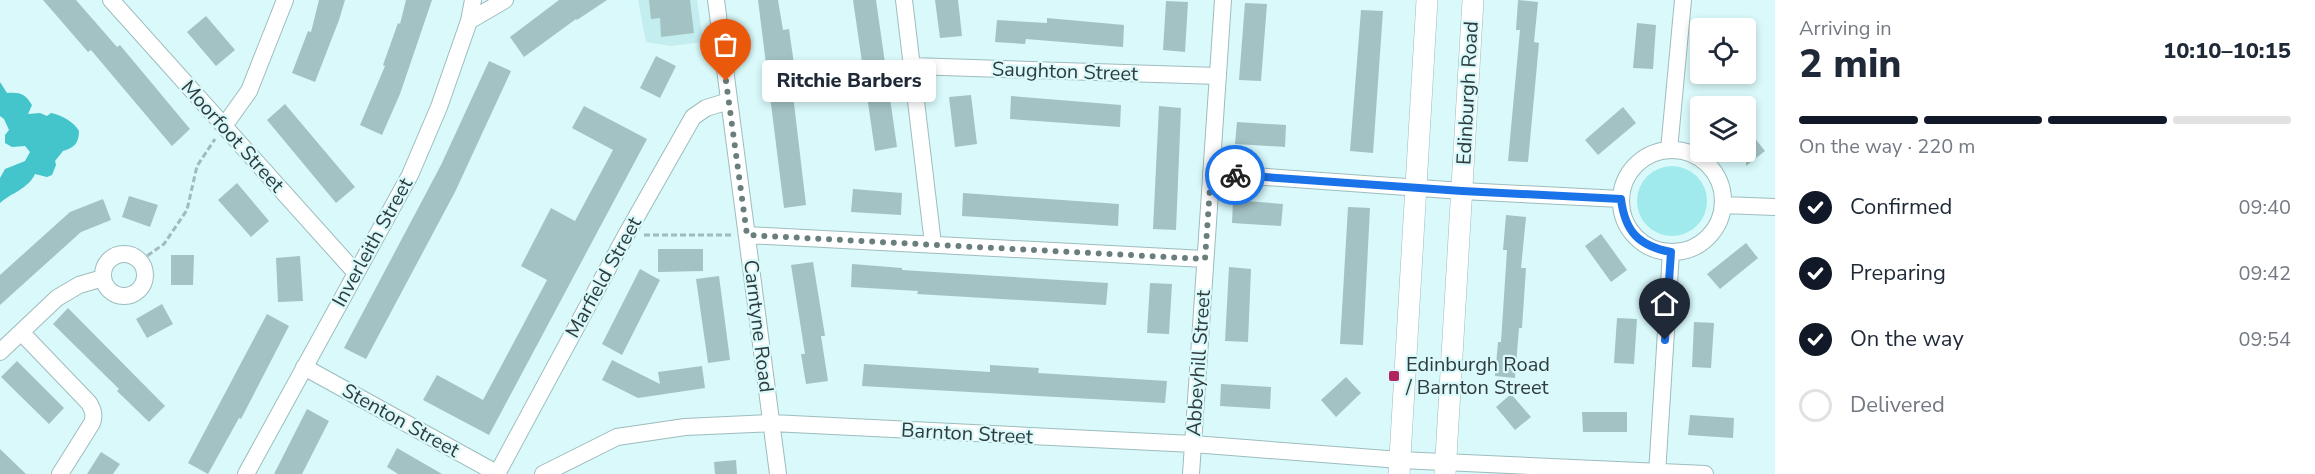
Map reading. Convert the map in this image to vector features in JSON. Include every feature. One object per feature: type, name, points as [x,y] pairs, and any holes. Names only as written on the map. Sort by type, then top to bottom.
[{"type":"main road","points":[[1399,467],[1427,0]]},
{"type":"main road","name":"Edinburgh Road","points":[[1445,468],[1473,0]]},
{"type":"street","name":"Moorfoot Street","points":[[111,0],[355,272]]},
{"type":"street","points":[[224,126],[249,91],[285,0]]},
{"type":"street","name":"Inverleith Street","points":[[246,474],[410,175],[439,107],[469,21],[473,0]]},
{"type":"street","points":[[469,21],[505,0]]},
{"type":"street","name":"Carntyne Road","points":[[716,0],[778,474]]},
{"type":"street","points":[[904,0],[933,243]]},
{"type":"street","name":"Abbeyhill Street","points":[[1191,474],[1223,0]]},
{"type":"street","points":[[1669,150],[1683,0]]},
{"type":"street","name":"Saughton Street","points":[[912,66],[1218,76]]},
{"type":"street","name":"Marfield Street","points":[[497,474],[626,235],[693,117],[706,108],[729,101]]},
{"type":"street","points":[[1669,150],[1686,152],[1702,160],[1714,172],[1721,188],[1723,205],[1720,220],[1712,233],[1700,244],[1686,250],[1671,252],[1655,249],[1641,242],[1626,222],[1621,199],[1624,184],[1636,166],[1655,153],[1669,150]]},
{"type":"street","points":[[1211,173],[1462,191],[1621,199]]},
{"type":"street","points":[[1723,205],[1775,207]]},
{"type":"street","points":[[747,235],[1205,259]]},
{"type":"street","points":[[1657,473],[1671,252]]},
{"type":"street","points":[[128,254],[140,261],[145,274],[141,287],[136,292],[123,296],[116,294],[105,285],[103,278],[105,265],[115,256],[128,254]]},
{"type":"street","points":[[0,352],[57,298],[79,285],[103,278]]},
{"type":"street","points":[[21,332],[89,403],[93,410],[92,423],[60,474]]},
{"type":"street","name":"Stenton Street","points":[[304,367],[497,474]]},
{"type":"street","name":"Barnton Street","points":[[543,474],[617,437],[685,427],[772,423],[1193,444],[1399,467],[1706,474]]},
{"type":"path","points":[[140,261],[164,244],[187,210],[197,166],[224,126]]},
{"type":"path","points":[[626,235],[747,235]]},
{"type":"shaded area","points":[[638,0],[697,0],[703,42],[671,46],[646,42]]},
{"type":"shaded area","points":[[0,82],[7,93],[19,93],[27,98],[32,105],[28,114],[40,113],[47,116],[51,113],[55,114],[71,122],[79,131],[75,144],[63,151],[55,161],[56,165],[52,175],[47,177],[35,174],[24,187],[0,203],[0,178],[5,169],[25,161],[30,152],[25,146],[12,147],[5,143],[5,135],[9,130],[0,116]]},
{"type":"shaded area","points":[[1672,166],[1685,169],[1697,176],[1704,188],[1707,201],[1704,214],[1697,226],[1685,233],[1672,236],[1659,233],[1647,226],[1640,214],[1637,201],[1640,188],[1647,176],[1659,169]]},
{"type":"building","points":[[43,0],[76,0],[117,47],[120,45],[190,129],[172,146],[91,50],[88,52]]},
{"type":"building","points":[[319,0],[345,0],[315,82],[292,73],[308,31],[311,32]]},
{"type":"building","points":[[406,0],[432,0],[400,94],[382,135],[360,125],[385,66],[383,65],[398,23],[400,24]]},
{"type":"building","points":[[559,0],[607,0],[576,19],[524,57],[510,37]]},
{"type":"building","points":[[649,0],[690,0],[694,33],[661,37],[660,18],[651,19]]},
{"type":"building","points":[[758,0],[778,0],[783,30],[789,29],[796,78],[791,78],[806,205],[784,208]]},
{"type":"building","points":[[853,0],[876,0],[897,147],[875,151]]},
{"type":"building","points":[[935,0],[958,0],[962,36],[940,38]]},
{"type":"building","points":[[1518,0],[1538,2],[1534,42],[1539,43],[1528,162],[1508,161],[1520,30],[1516,30]]},
{"type":"building","points":[[1166,1],[1188,2],[1185,52],[1163,50]]},
{"type":"building","points":[[1245,3],[1267,4],[1261,81],[1239,80]]},
{"type":"building","points":[[1361,10],[1383,11],[1373,153],[1350,151]]},
{"type":"building","points":[[206,16],[235,50],[216,66],[187,32]]},
{"type":"building","points":[[1047,18],[1124,25],[1123,47],[1026,39],[1025,44],[995,42],[997,20],[1047,23]]},
{"type":"building","points":[[1637,23],[1656,25],[1653,69],[1633,68]]},
{"type":"building","points":[[656,56],[676,66],[660,98],[640,88]]},
{"type":"building","points":[[489,61],[511,71],[455,192],[366,359],[344,348],[441,165]]},
{"type":"building","points":[[971,95],[977,144],[955,147],[949,97]]},
{"type":"building","points":[[1011,96],[1121,105],[1120,127],[1010,119]]},
{"type":"building","points":[[285,104],[355,187],[336,203],[267,120]]},
{"type":"building","points":[[584,106],[647,139],[489,435],[423,400],[437,375],[483,400],[547,280],[521,266],[551,208],[575,221],[613,150],[572,128]]},
{"type":"building","points":[[1159,106],[1181,108],[1176,230],[1153,229]]},
{"type":"building","points":[[1623,107],[1636,123],[1598,155],[1585,140]]},
{"type":"building","points":[[1237,122],[1286,125],[1285,147],[1235,144]]},
{"type":"building","points":[[1756,140],[1765,151],[1756,158]]},
{"type":"building","points":[[237,183],[269,221],[251,237],[218,200]]},
{"type":"building","points":[[853,189],[902,193],[901,215],[851,212]]},
{"type":"building","points":[[963,193],[1119,204],[1118,226],[962,216]]},
{"type":"building","points":[[129,196],[158,205],[150,227],[122,217]]},
{"type":"building","points":[[103,199],[111,220],[81,232],[0,305],[0,275],[70,212]]},
{"type":"building","points":[[1233,200],[1283,204],[1281,226],[1232,223]]},
{"type":"building","points":[[1348,207],[1370,208],[1363,345],[1340,344]]},
{"type":"building","points":[[1506,215],[1526,217],[1521,268],[1526,268],[1522,328],[1519,328],[1515,378],[1495,376],[1498,342],[1501,342],[1507,250],[1503,250]]},
{"type":"building","points":[[1601,234],[1627,270],[1611,282],[1585,246]]},
{"type":"building","points":[[1746,243],[1758,258],[1720,289],[1707,274]]},
{"type":"building","points":[[658,249],[703,249],[703,271],[658,272]]},
{"type":"building","points":[[171,255],[194,255],[193,285],[171,285]]},
{"type":"building","points":[[300,256],[303,301],[278,302],[276,258]]},
{"type":"building","points":[[813,262],[825,336],[821,336],[828,381],[806,384],[801,354],[805,354],[791,265]]},
{"type":"building","points":[[852,264],[902,268],[902,270],[1108,283],[1106,305],[917,294],[918,291],[851,287]]},
{"type":"building","points":[[1229,267],[1251,269],[1248,342],[1225,341]]},
{"type":"building","points":[[640,269],[660,280],[622,355],[602,344]]},
{"type":"building","points":[[719,276],[730,360],[708,363],[696,279]]},
{"type":"building","points":[[1150,283],[1172,284],[1169,334],[1147,333]]},
{"type":"building","points":[[162,304],[173,324],[147,338],[136,319]]},
{"type":"building","points":[[68,308],[165,406],[149,422],[53,324]]},
{"type":"building","points":[[267,314],[289,326],[241,419],[239,418],[208,474],[188,463]]},
{"type":"building","points":[[1617,318],[1637,319],[1634,364],[1614,363]]},
{"type":"building","points":[[1694,322],[1714,323],[1711,368],[1692,367]]},
{"type":"building","points":[[612,360],[660,384],[658,372],[702,366],[705,388],[638,398],[602,380]]},
{"type":"building","points":[[17,361],[64,408],[49,424],[1,377]]},
{"type":"building","points":[[864,364],[990,372],[990,365],[1039,368],[1038,373],[1167,381],[1165,403],[862,386]]},
{"type":"building","points":[[1346,377],[1361,393],[1336,417],[1321,400]]},
{"type":"building","points":[[1221,384],[1271,387],[1270,409],[1220,406]]},
{"type":"building","points":[[1511,394],[1531,417],[1515,430],[1496,407]]},
{"type":"building","points":[[307,409],[329,421],[302,474],[274,474]]},
{"type":"building","points":[[1582,412],[1627,412],[1627,432],[1583,432]]},
{"type":"building","points":[[1690,415],[1734,418],[1733,438],[1688,435]]},
{"type":"building","points":[[397,448],[442,474],[398,474],[387,467]]},
{"type":"building","points":[[0,449],[26,474],[0,474]]},
{"type":"building","points":[[101,452],[120,464],[113,474],[87,474]]},
{"type":"building","points":[[736,460],[737,474],[715,474],[714,462]]},
{"type":"way so far","points":[[726,81],[747,235],[1205,259],[1211,173],[1235,175]]},
{"type":"place","name":"Ritchie Barbers","points":[[726,81]]},
{"type":"place","name":"Edinburgh Road / Barnton Street","points":[[1394,376]]},
{"type":"route","points":[[1235,175],[1417,186],[1462,191],[1621,199],[1623,215],[1630,230],[1641,242],[1655,249],[1671,252],[1665,340]]}]
